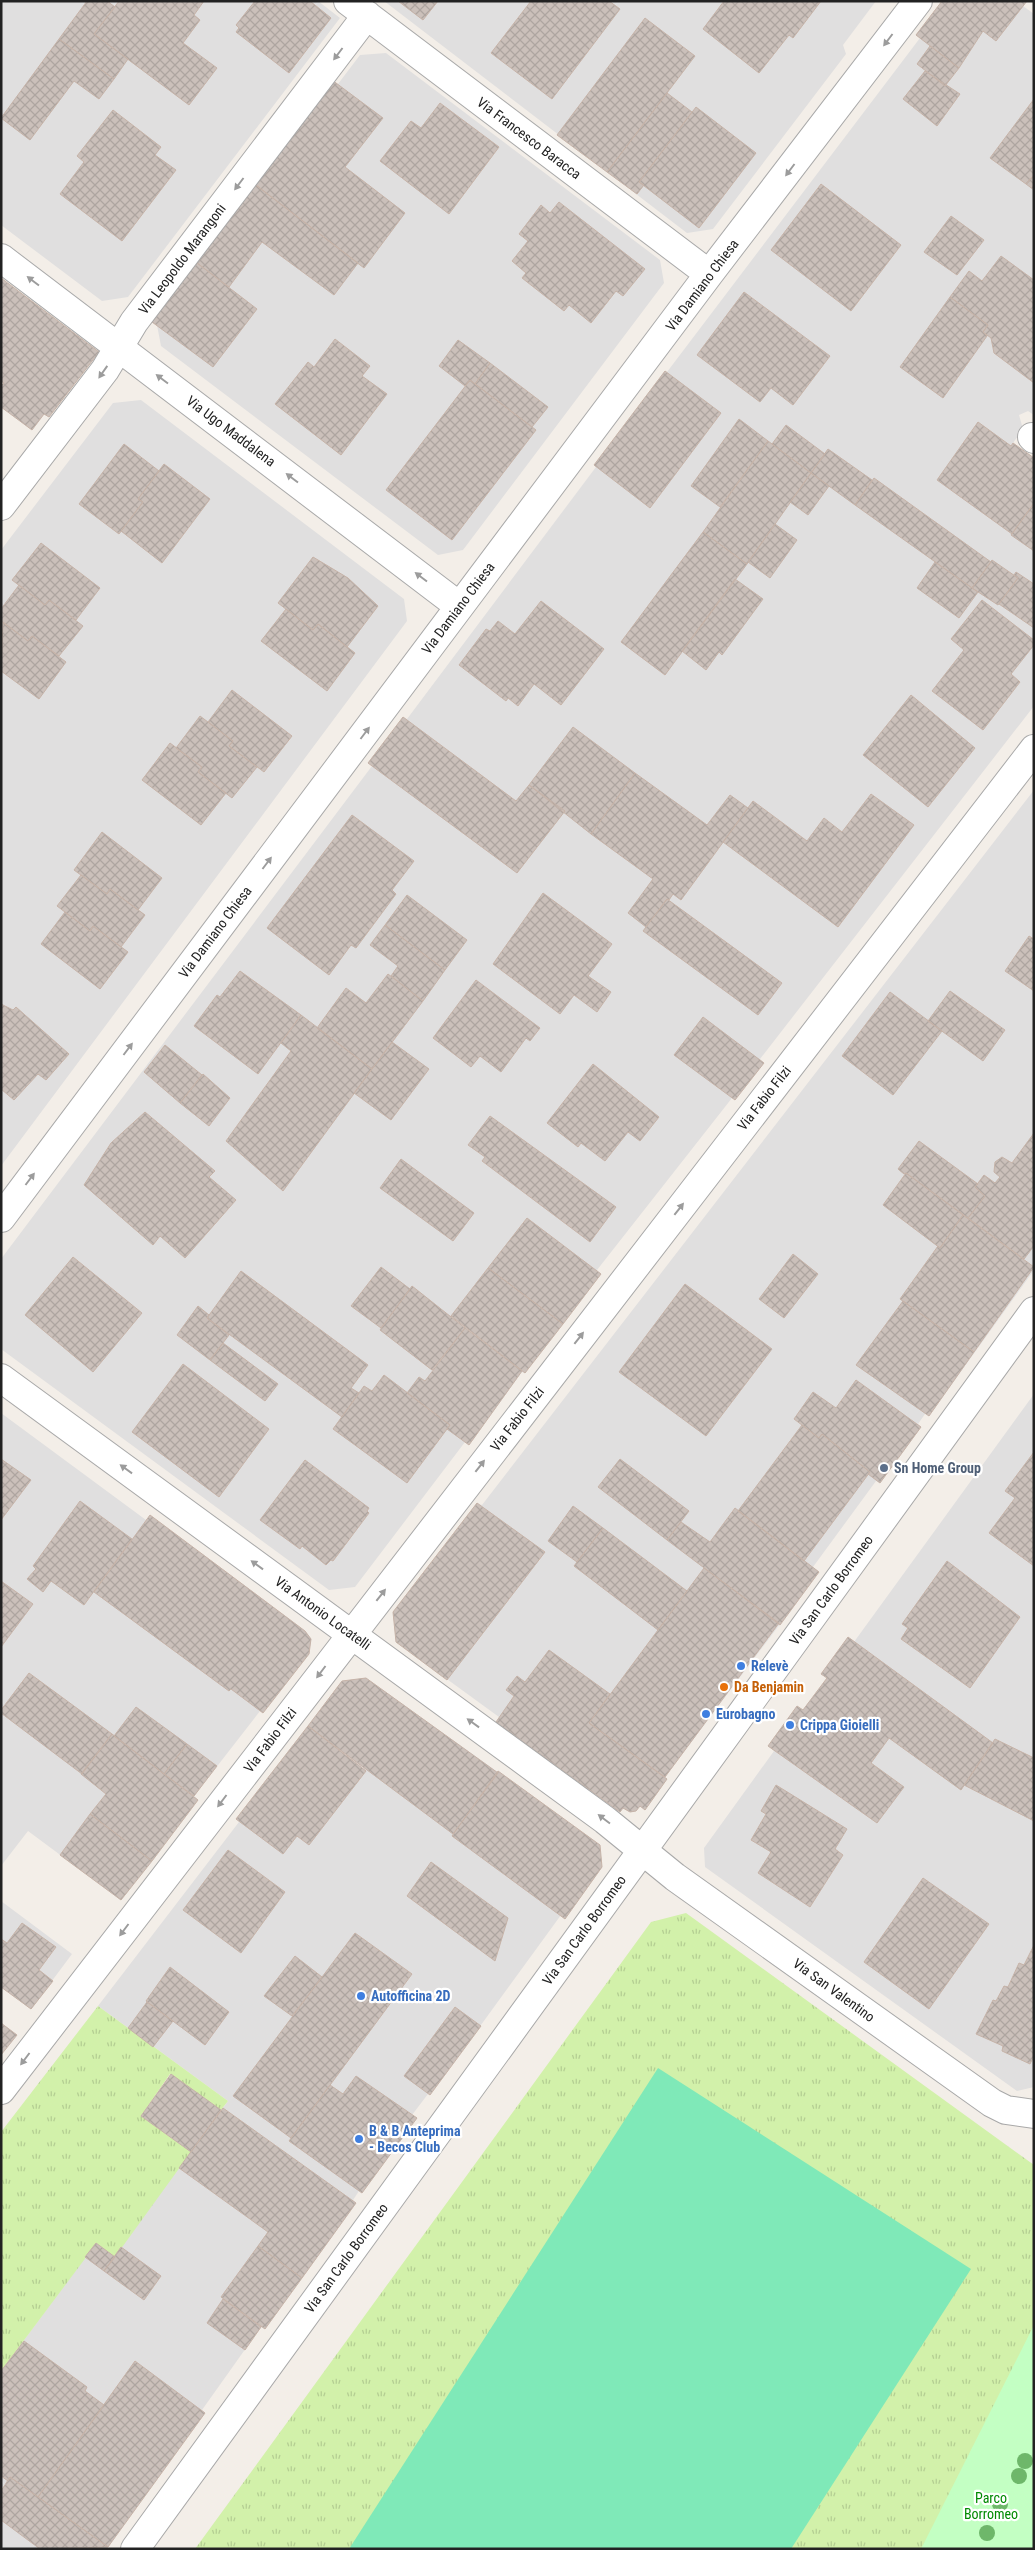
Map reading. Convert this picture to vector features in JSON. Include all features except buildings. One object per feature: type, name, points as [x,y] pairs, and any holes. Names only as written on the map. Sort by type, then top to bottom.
[{"type":"street","name":"Via Damiano Chiesa","points":[[1,1218],[709,274],[918,1]]},
{"type":"street","name":"Via Francesco Baracca","points":[[358,8],[709,274]]},
{"type":"street","name":"Via Leopoldo Marangoni","points":[[1,506],[105,370],[134,322],[358,8]]},
{"type":"street","name":"Via Ugo Maddalena","points":[[1,258],[459,606]]},
{"type":"street","name":"Via Fabio Filzi","points":[[1,2090],[1034,749]]},
{"type":"street","name":"Via San Carlo Borromeo","points":[[135,2549],[1034,1312]]},
{"type":"street","name":"Via Antonio Locatelli","points":[[1,1378],[605,1820],[642,1850]]},
{"type":"street","name":"Via San Valentino","points":[[642,1850],[992,2103],[1006,2110],[1034,2114]]},
{"type":"shaded area","points":[[1,1],[318,1],[340,18],[128,297],[102,301],[1,225]]},
{"type":"shaded area","points":[[384,1],[876,1],[843,45],[846,54],[713,229],[687,233]]},
{"type":"shaded area","points":[[942,1],[1027,1],[1023,6],[1034,14],[1034,415],[1028,411],[1019,415],[1023,429],[1013,443],[1034,458],[1034,706],[760,1059],[764,1063],[735,1100],[732,1098],[597,1270],[601,1274],[525,1373],[522,1372],[469,1445],[465,1442],[355,1587],[329,1590],[1,1349],[1,1259],[372,766],[368,763],[403,717],[407,719],[596,467],[594,465],[665,371],[667,372],[920,38],[916,35]]},
{"type":"shaded area","points":[[386,53],[660,260],[664,283],[463,550],[438,555],[161,346],[157,325],[152,322],[255,186],[253,183],[332,80],[338,84],[360,55]]},
{"type":"shaded area","points":[[141,400],[404,599],[407,621],[1,1166],[1,550],[113,403]]},
{"type":"shaded area","points":[[1034,790],[1034,1270],[929,1416],[925,1414],[918,1424],[921,1427],[880,1483],[876,1481],[813,1567],[819,1572],[665,1777],[667,1779],[645,1810],[640,1806],[636,1811],[630,1812],[623,1808],[620,1812],[496,1722],[499,1717],[396,1642],[393,1612],[477,1503],[482,1505]]},
{"type":"shaded area","points":[[1034,1394],[1034,2087],[1017,2091],[705,1867],[704,1848],[774,1751],[768,1746],[803,1710],[827,1678],[821,1674],[848,1637],[854,1642]]},
{"type":"shaded area","points":[[1,1413],[146,1520],[150,1515],[305,1631],[311,1639],[309,1654],[260,1711],[194,1796],[198,1800],[121,1900],[28,1831],[1,1866]]},
{"type":"shaded area","points":[[366,1678],[600,1845],[602,1867],[565,1919],[561,1915],[430,2095],[428,2094],[412,2115],[417,2118],[362,2193],[359,2191],[353,2200],[356,2203],[265,2329],[261,2327],[202,2410],[205,2413],[106,2549],[1,2549],[1,2371],[96,2243],[114,2256],[228,2101],[98,2006],[239,1822],[236,1819],[342,1681]]},
{"type":"shaded area","points":[[1,1901],[72,1954],[31,2009],[1,1987]]},
{"type":"green space","points":[[686,1913],[1034,2165],[1034,2334],[926,2549],[195,2549],[651,1922]]},
{"type":"green space","points":[[98,2006],[228,2101],[221,2110],[170,2074],[141,2116],[191,2152],[115,2257],[96,2244],[1,2371],[1,2132]]},
{"type":"green space","points":[[658,2068],[971,2269],[791,2549],[349,2549]]},
{"type":"green space","name":"Parco Borromeo","points":[[1034,2325],[1034,2549],[921,2549]]},
{"type":"place","name":"Sn Home Group","points":[[884,1468]]},
{"type":"place","name":"Relevè","points":[[741,1666]]},
{"type":"place","name":"Da Benjamin","points":[[724,1687]]},
{"type":"place","name":"Eurobagno","points":[[706,1714]]},
{"type":"place","name":"Crippa Gioielli","points":[[790,1725]]},
{"type":"place","name":"Autofficina 2D","points":[[361,1996]]},
{"type":"place","name":"B & B Anteprima - Becos Club","points":[[359,2139]]}]
